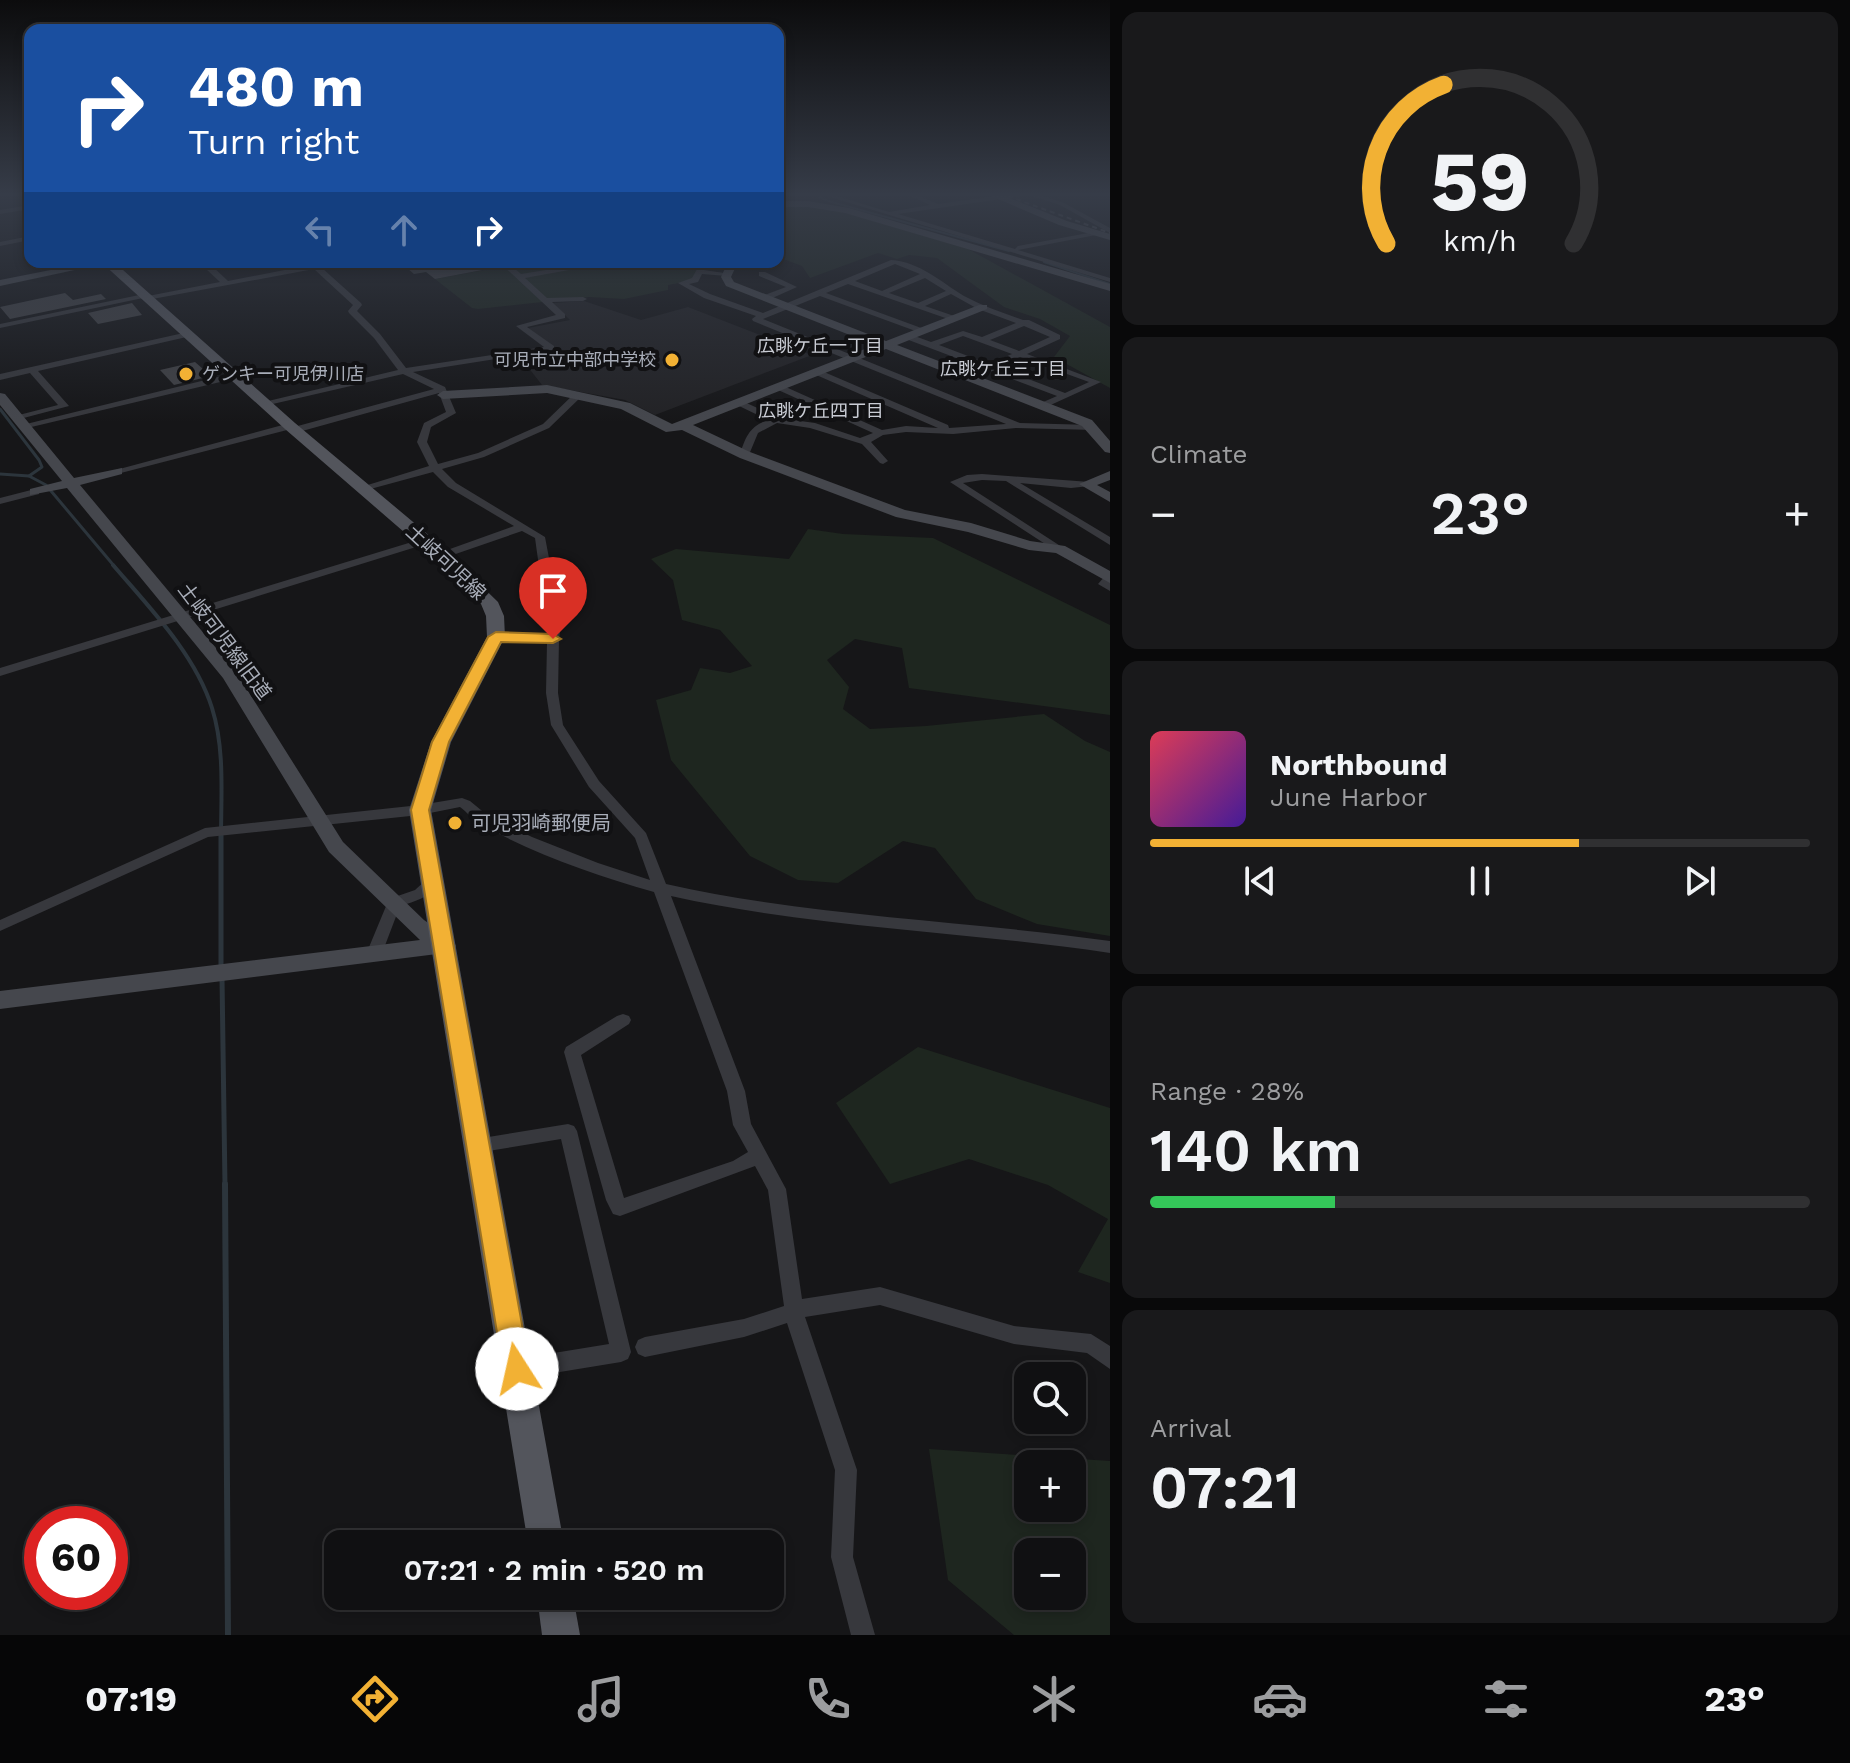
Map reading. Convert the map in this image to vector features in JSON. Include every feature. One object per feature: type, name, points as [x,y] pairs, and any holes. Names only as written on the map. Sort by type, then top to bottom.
[{"type":"main road","name":"土岐可児線","points":[[115,269],[432,548],[489,602],[495,616],[496,637]]},
{"type":"main road","points":[[496,637],[441,742],[420,810],[544,1530]]},
{"type":"main road","points":[[557,1610],[561,1635]]},
{"type":"street","points":[[0,283],[70,269]]},
{"type":"street","points":[[213,269],[225,282]]},
{"type":"street","points":[[0,326],[288,269]]},
{"type":"street","points":[[320,269],[358,305],[352,311],[356,317],[377,336],[404,371],[443,392],[451,413],[427,425],[422,442],[435,468],[452,485],[540,537],[546,574],[558,606],[553,639],[552,693],[557,725],[594,784],[641,836],[736,1091],[742,1125],[777,1189],[794,1312],[846,1470],[842,1557],[863,1635]]},
{"type":"street","points":[[267,404],[404,371],[551,348],[520,326],[562,316],[511,269]]},
{"type":"street","points":[[519,277],[565,269]]},
{"type":"street","points":[[701,269],[695,280],[682,283],[707,296],[763,316]]},
{"type":"street","points":[[729,269],[727,274],[730,284],[1087,423],[1110,449]]},
{"type":"street","points":[[876,269],[756,319],[1019,426]]},
{"type":"street","points":[[920,269],[983,307],[1026,322],[1057,338],[990,367]]},
{"type":"street","points":[[1058,269],[1110,288]]},
{"type":"street","points":[[1072,269],[1110,280]]},
{"type":"street","points":[[700,272],[727,274]]},
{"type":"street","points":[[762,274],[793,287],[765,298]]},
{"type":"street","points":[[883,293],[927,274]]},
{"type":"street","points":[[848,281],[954,319]]},
{"type":"street","points":[[918,306],[952,291]]},
{"type":"street","points":[[820,293],[921,331]]},
{"type":"street","points":[[545,300],[583,299]]},
{"type":"street","points":[[0,501],[443,392],[547,389],[579,394],[625,406],[671,429],[983,307]]},
{"type":"street","points":[[983,340],[1026,322]]},
{"type":"street","points":[[932,345],[963,333],[1097,382],[1044,405]]},
{"type":"street","points":[[0,377],[188,334]]},
{"type":"street","points":[[909,337],[1065,396]]},
{"type":"street","points":[[20,422],[64,406],[32,370]]},
{"type":"street","points":[[817,372],[953,431]]},
{"type":"street","points":[[20,422],[234,376]]},
{"type":"street","points":[[779,387],[881,433]]},
{"type":"street","points":[[363,488],[481,455],[546,426],[579,394]]},
{"type":"street","name":"土岐可児線旧道","points":[[0,397],[64,485],[173,619],[230,676],[336,847],[416,926],[445,946]]},
{"type":"street","points":[[740,403],[777,420],[812,425],[865,441],[883,461]]},
{"type":"street","points":[[745,455],[747,441],[760,424],[777,420]]},
{"type":"street","points":[[683,425],[745,455],[901,514],[971,528],[1029,545],[1060,549]]},
{"type":"street","points":[[865,441],[881,433],[912,429],[953,431],[1019,426],[1092,428]]},
{"type":"street","points":[[1110,475],[1086,484],[1063,486],[963,478],[955,482],[1110,578],[1104,584],[1110,588]]},
{"type":"street","points":[[1007,480],[1110,542]]},
{"type":"street","points":[[1086,484],[1110,498]]},
{"type":"street","points":[[0,672],[173,619],[432,548],[522,527]]},
{"type":"street","points":[[496,637],[553,639]]},
{"type":"street","points":[[0,926],[205,833],[420,810],[462,802],[480,818],[572,860],[659,888],[772,910],[839,919],[1014,933],[1110,947]]},
{"type":"street","points":[[375,952],[394,903],[420,894],[431,884]]},
{"type":"street","points":[[0,1000],[375,952],[445,946]]},
{"type":"street","points":[[623,1020],[572,1052],[596,1142],[620,1208],[739,1166],[757,1156]]},
{"type":"street","points":[[476,1146],[568,1131],[621,1352],[517,1369]]},
{"type":"street","points":[[645,1347],[744,1328],[810,1306],[880,1296],[1014,1335],[1091,1344],[1110,1359]]},
{"type":"shaded area","points":[[488,269],[702,269],[695,280],[668,285],[668,290],[624,299],[589,297],[478,309],[472,308],[435,279]]},
{"type":"shaded area","points":[[804,269],[834,269],[810,278]]},
{"type":"shaded area","points":[[952,269],[1005,269],[1110,327],[1110,388],[1054,357],[1070,336],[1040,319],[1004,307]]},
{"type":"shaded area","name":"可児市立中部中学校","points":[[584,301],[641,320],[688,307],[812,355],[655,415],[625,400],[542,385],[524,362],[565,356],[528,328],[570,320],[553,303]]},
{"type":"shaded area","points":[[808,529],[843,534],[933,538],[1110,625],[1110,715],[909,688],[902,648],[855,639],[827,660],[849,687],[843,709],[870,729],[1044,714],[1085,741],[1110,752],[1110,936],[1037,924],[976,899],[935,848],[903,841],[838,883],[798,880],[750,856],[671,760],[656,700],[691,690],[700,668],[730,673],[752,666],[720,630],[682,620],[673,580],[651,559],[676,549],[789,559]]},
{"type":"shaded area","points":[[918,1047],[1110,1108],[1110,1283],[1078,1272],[1108,1219],[1048,1185],[969,1159],[890,1184],[836,1103]]},
{"type":"shaded area","points":[[929,1449],[1014,1455],[1014,1522],[1086,1522],[1086,1459],[1110,1461],[1110,1635],[1014,1635],[948,1580]]},
{"type":"building","points":[[409,269],[486,269],[435,279],[426,272],[414,274]]},
{"type":"building","points":[[65,293],[73,300],[101,294],[106,299],[10,319],[0,307]]},
{"type":"building","points":[[132,303],[142,315],[98,324],[88,313]]},
{"type":"building","name":"ゲンキー可児伊川店","points":[[195,362],[211,376],[174,385],[160,370]]},
{"type":"waterway","points":[[1066,269],[1110,284]]},
{"type":"waterway","points":[[0,409],[39,460],[42,467],[29,476]]},
{"type":"waterway","points":[[0,474],[29,476]]},
{"type":"waterway","points":[[29,476],[46,485],[115,567]]},
{"type":"waterway","points":[[113,565],[183,650],[212,708],[219,740],[221,772],[221,969]]},
{"type":"waterway","points":[[222,978],[225,1186]]},
{"type":"waterway","points":[[225,1184],[228,1635]]},
{"type":"place","name":"可児市立中部中学校","points":[[672,360]]},
{"type":"place","name":"ゲンキー可児伊川店","points":[[186,374]]},
{"type":"place","name":"可児羽崎郵便局","points":[[455,823]]},
{"type":"district","name":"広眺ケ丘一丁目","points":[[820,346]]},
{"type":"district","name":"広眺ケ丘三丁目","points":[[1003,369]]},
{"type":"district","name":"広眺ケ丘四丁目","points":[[821,411]]},
{"type":"route","points":[[517,1369],[420,810],[441,742],[496,637],[553,639]]}]
